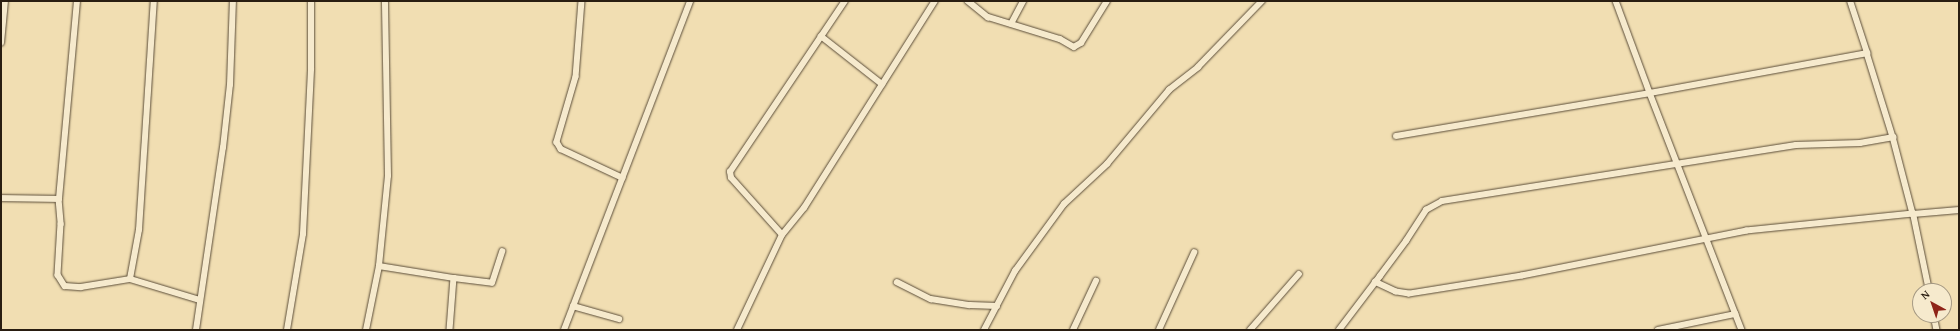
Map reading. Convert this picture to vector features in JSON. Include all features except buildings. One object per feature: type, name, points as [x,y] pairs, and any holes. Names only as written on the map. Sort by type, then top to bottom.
[{"type":"street","points":[[1,43],[5,1]]},
{"type":"street","points":[[77,1],[59,199],[60,281],[71,288],[130,279],[200,300]]},
{"type":"street","points":[[130,279],[140,230],[154,1]]},
{"type":"street","points":[[196,330],[223,148],[230,85],[233,1]]},
{"type":"street","points":[[287,330],[303,234],[311,69],[311,1]]},
{"type":"street","points":[[366,330],[379,266],[388,176],[384,105],[385,1]]},
{"type":"street","points":[[582,1],[576,77],[557,142],[561,149],[623,178]]},
{"type":"street","points":[[564,330],[690,1]]},
{"type":"street","points":[[782,235],[731,178],[730,172],[845,1]]},
{"type":"street","points":[[737,330],[782,235],[804,208],[935,1]]},
{"type":"street","points":[[968,1],[988,17],[1060,39],[1074,47],[1082,42],[1107,1]]},
{"type":"street","points":[[1011,24],[1022,1]]},
{"type":"street","points":[[984,330],[1015,270],[1064,204],[1107,164],[1169,90],[1198,67],[1262,1]]},
{"type":"street","points":[[1616,1],[1676,164],[1742,330]]},
{"type":"street","points":[[1850,1],[1893,137],[1913,214],[1927,283]]},
{"type":"street","points":[[821,36],[882,84]]},
{"type":"street","points":[[1396,136],[1650,93],[1867,53]]},
{"type":"street","points":[[1339,330],[1406,241],[1426,210],[1434,204],[1469,196],[1796,145],[1860,143],[1893,137]]},
{"type":"street","points":[[1,198],[59,199]]},
{"type":"street","points":[[1375,282],[1396,292],[1409,294],[1522,276],[1705,238],[1826,222],[1959,210]]},
{"type":"street","points":[[379,266],[492,283],[502,252]]},
{"type":"street","points":[[1159,330],[1194,253]]},
{"type":"street","points":[[1250,330],[1299,274]]},
{"type":"street","points":[[450,330],[454,278]]},
{"type":"street","points":[[1073,330],[1096,281]]},
{"type":"street","points":[[897,282],[930,299],[970,305],[997,306]]},
{"type":"street","points":[[573,306],[619,319]]},
{"type":"street","points":[[1658,330],[1735,314]]}]
